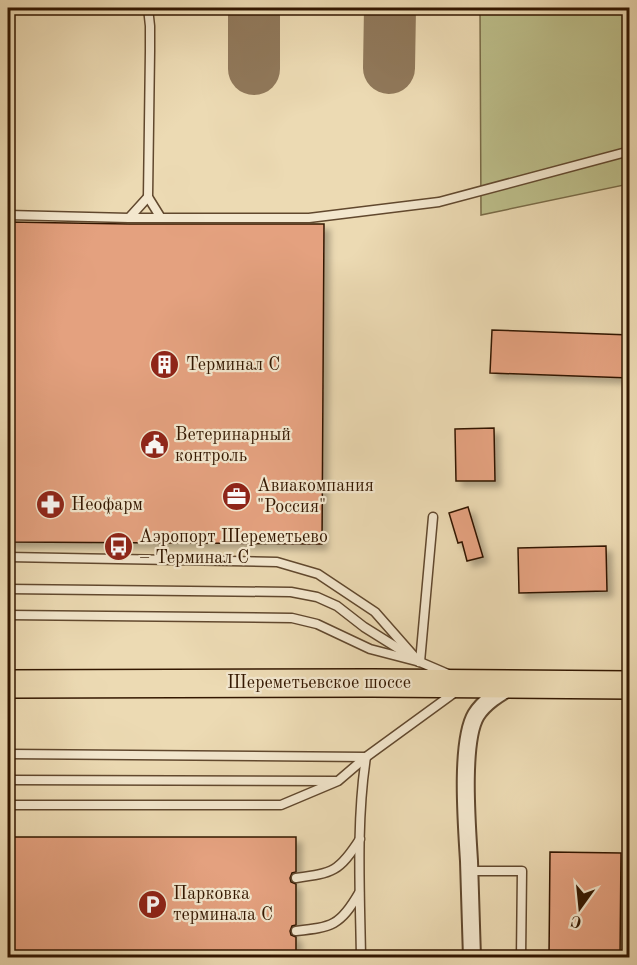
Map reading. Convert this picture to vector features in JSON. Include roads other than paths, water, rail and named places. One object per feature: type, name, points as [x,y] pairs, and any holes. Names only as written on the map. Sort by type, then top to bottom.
[{"type":"main road","name":"Шереметьевское шоссе","points":[[8,684],[630,685]]},
{"type":"street","points":[[472,957],[466,784],[467,749],[472,723],[477,714],[496,694],[515,684]]},
{"type":"lane","points":[[148,8],[150,34],[148,197],[161,218]]},
{"type":"lane","points":[[8,214],[129,218],[309,218],[439,202],[630,151]]},
{"type":"lane","points":[[129,218],[148,197]]},
{"type":"lane","points":[[420,662],[433,517]]},
{"type":"lane","points":[[8,557],[277,562],[318,574],[375,612],[420,662]]},
{"type":"lane","points":[[8,589],[291,592],[317,597],[337,606],[364,627],[420,662],[468,683]]},
{"type":"lane","points":[[8,615],[292,618],[317,624],[370,649],[420,662]]},
{"type":"lane","points":[[8,804],[281,805],[338,781],[366,757],[468,683]]},
{"type":"lane","points":[[8,754],[366,757]]},
{"type":"lane","points":[[361,957],[361,786],[366,757]]},
{"type":"lane","points":[[8,780],[338,781]]},
{"type":"lane","points":[[296,878],[324,874],[339,867],[351,854],[360,839]]},
{"type":"lane","points":[[469,871],[522,870],[521,957]]},
{"type":"lane","points":[[296,931],[324,928],[339,920],[351,908],[360,892]]},
{"type":"place","name":"Терминал C","points":[[165,365]]},
{"type":"place","name":"Ветеринарный контроль","points":[[154,445]]},
{"type":"place","name":"Авиакомпания \"Россия\"","points":[[236,496]]},
{"type":"place","name":"Неофарм","points":[[50,505]]},
{"type":"place","name":"Аэропорт Шереметьево – Терминал C","points":[[118,547]]},
{"type":"place","name":"Парковка терминала C","points":[[152,904]]}]
